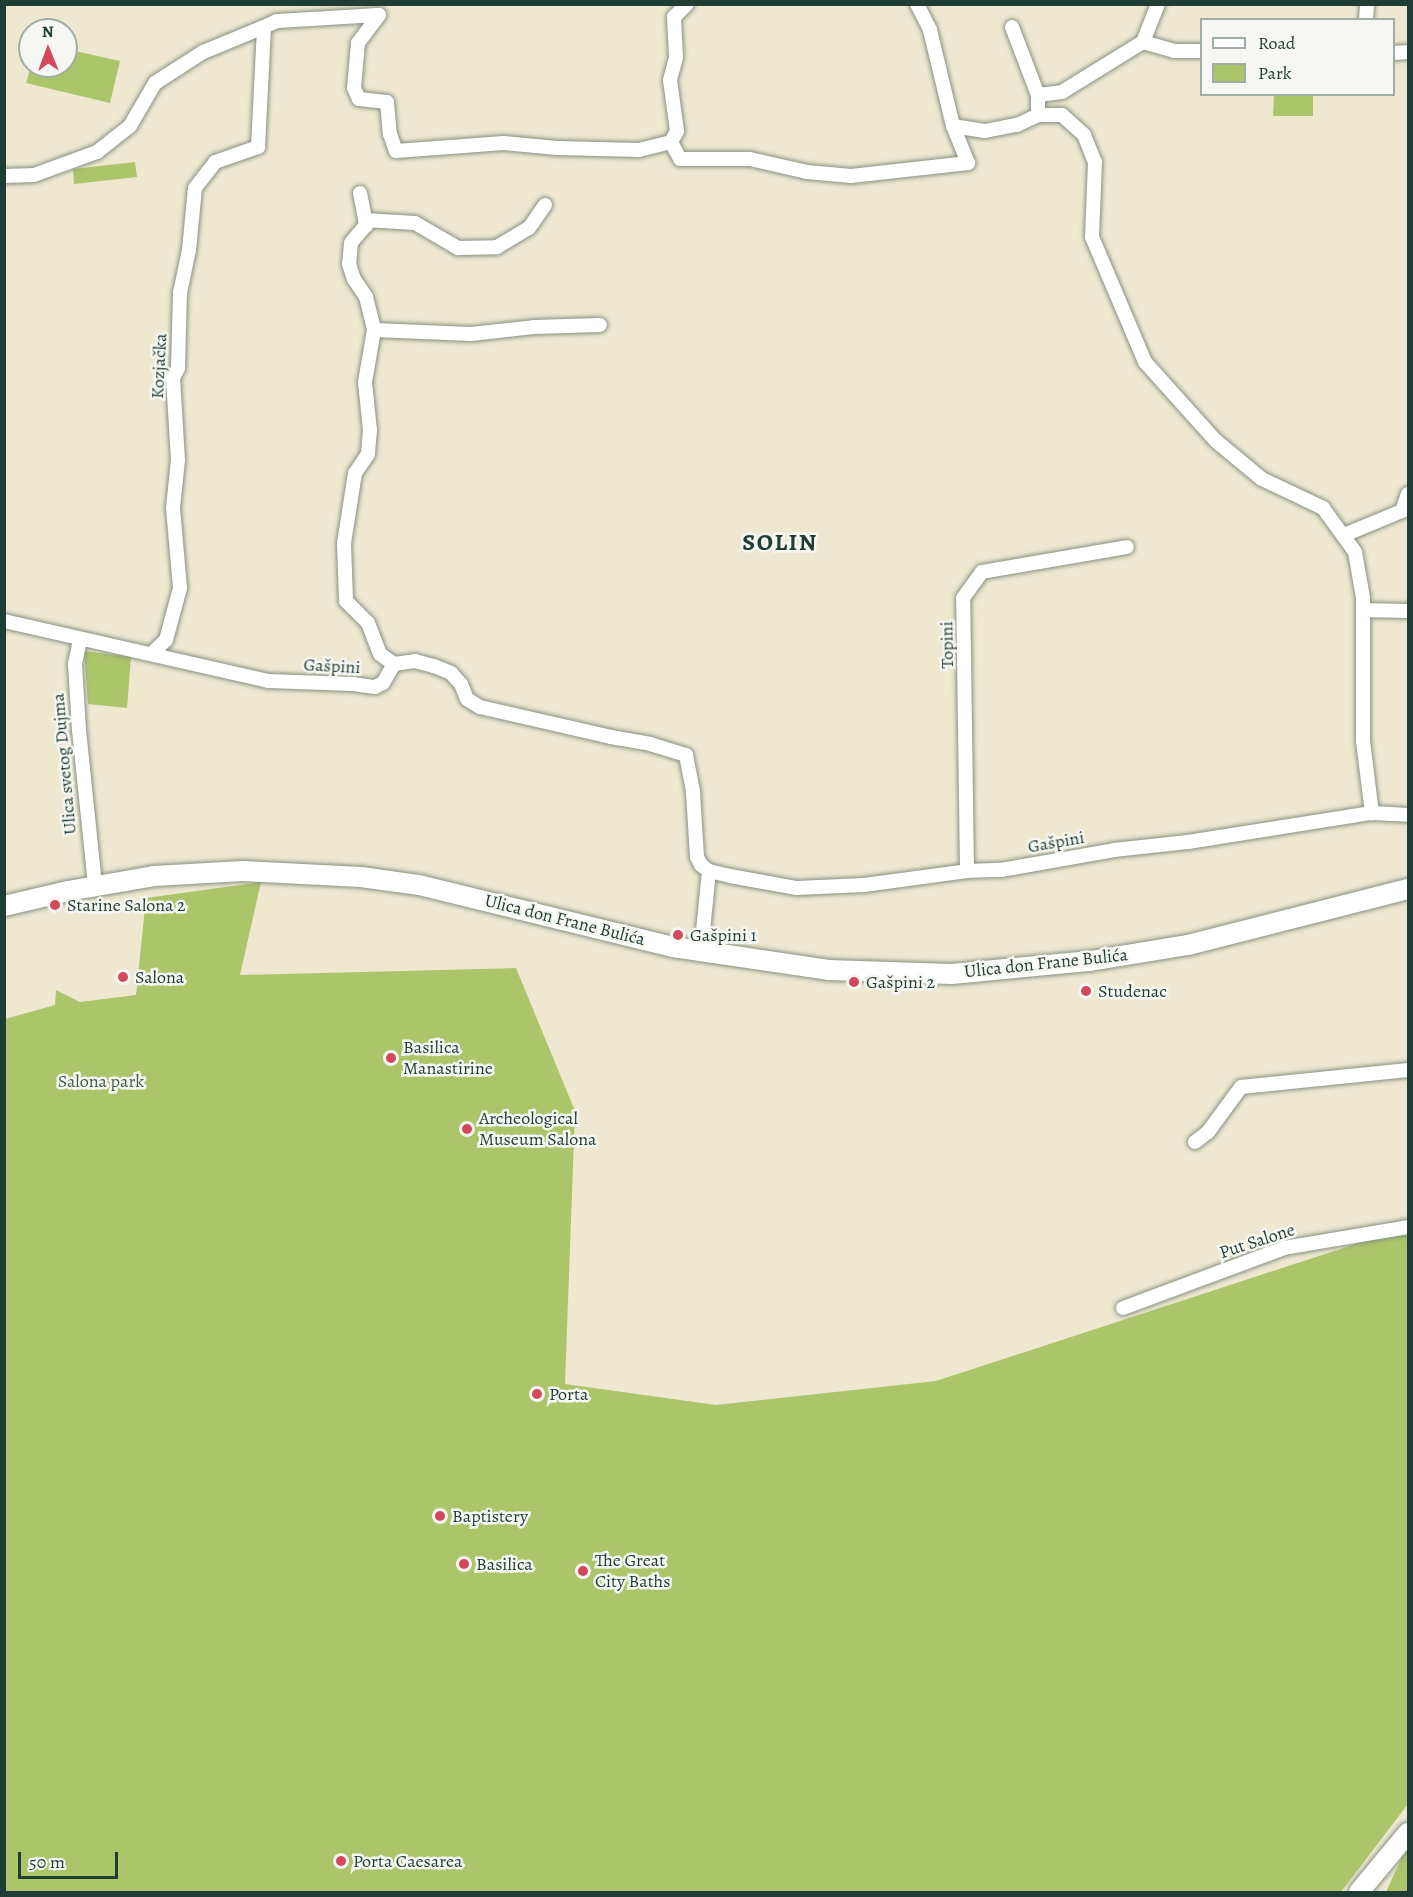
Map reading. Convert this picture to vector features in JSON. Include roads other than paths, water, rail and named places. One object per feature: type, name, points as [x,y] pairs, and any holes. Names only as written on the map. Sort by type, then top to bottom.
[{"type":"street","points":[[4,176],[34,175],[98,152],[130,126],[155,83],[203,52],[277,21],[379,15],[358,43],[354,88],[359,99],[387,102],[390,134],[396,151],[504,143],[557,148],[639,150],[671,141],[677,131],[670,80],[676,57],[674,17],[687,4]]},
{"type":"street","points":[[671,141],[680,159],[750,159],[807,172],[851,176],[968,163],[953,126],[930,30],[917,4]]},
{"type":"street","points":[[1038,95],[1062,92],[1143,42],[1158,4]]},
{"type":"street","name":"Kozjačka","points":[[152,653],[166,640],[180,588],[173,508],[178,460],[173,378],[178,368],[180,293],[189,250],[195,188],[214,162],[258,147],[264,27]]},
{"type":"street","points":[[1012,27],[1038,95],[1038,115]]},
{"type":"street","points":[[1143,42],[1174,51],[1200,51]]},
{"type":"street","points":[[953,126],[985,131],[1017,125],[1038,115],[1062,115],[1084,135],[1095,162],[1092,237],[1145,362],[1216,441],[1262,479],[1323,508],[1355,552],[1363,610],[1363,741],[1372,813]]},
{"type":"street","points":[[360,193],[366,225],[351,243],[349,264],[354,279],[366,297],[374,330],[365,382],[370,430],[368,454],[356,473],[344,543],[346,601],[368,623],[380,654],[394,664],[415,661],[451,673],[461,684],[467,699],[480,706],[612,738],[650,744],[686,755],[693,792],[697,857],[701,865],[709,871],[701,951]]},
{"type":"street","points":[[365,220],[415,223],[458,248],[497,247],[529,228],[545,205]]},
{"type":"street","points":[[374,330],[471,334],[534,327],[600,325]]},
{"type":"street","points":[[1344,535],[1405,511],[1408,494]]},
{"type":"street","name":"Topini","points":[[967,871],[963,598],[982,572],[1127,547]]},
{"type":"street","points":[[1363,610],[1408,611]]},
{"type":"street","name":"Gašpini","points":[[4,621],[268,681],[375,687],[383,683],[394,664]]},
{"type":"street","name":"Ulica svetog Dujma","points":[[80,640],[75,664],[79,730],[95,886]]},
{"type":"street","name":"Gašpini","points":[[709,871],[797,888],[864,885],[967,871],[1001,870],[1114,850],[1188,843],[1372,813],[1408,815]]},
{"type":"street","name":"Ulica don Frane Bulića","points":[[4,906],[154,876],[243,872],[361,877],[419,885],[673,947],[828,970],[963,973],[1090,961],[1188,945],[1408,889]]},
{"type":"street","points":[[1195,1142],[1208,1132],[1241,1087],[1408,1070]]},
{"type":"street","name":"Put Salone","points":[[1122,1308],[1284,1248],[1408,1227]]},
{"type":"street","points":[[1359,1893],[1408,1833]]},
{"type":"place","name":"Starine Salona 2","points":[[55,905]]},
{"type":"place","name":"Gašpini 1","points":[[678,935]]},
{"type":"place","name":"Salona","points":[[123,977]]},
{"type":"place","name":"Gašpini 2","points":[[854,982]]},
{"type":"place","name":"Studenac","points":[[1086,991]]},
{"type":"place","name":"Basilica Manastirine","points":[[391,1058]]},
{"type":"place","name":"Archeological Museum Salona","points":[[467,1129]]},
{"type":"place","name":"Porta","points":[[537,1394]]},
{"type":"place","name":"Baptistery","points":[[440,1516]]},
{"type":"place","name":"Basilica","points":[[464,1564]]},
{"type":"place","name":"The Great City Baths","points":[[583,1571]]},
{"type":"place","name":"Porta Caesarea","points":[[341,1861]]},
{"type":"district","name":"SOLIN","points":[[780,543]]},
{"type":"park label","name":"Salona park","points":[[101,1081]]}]
